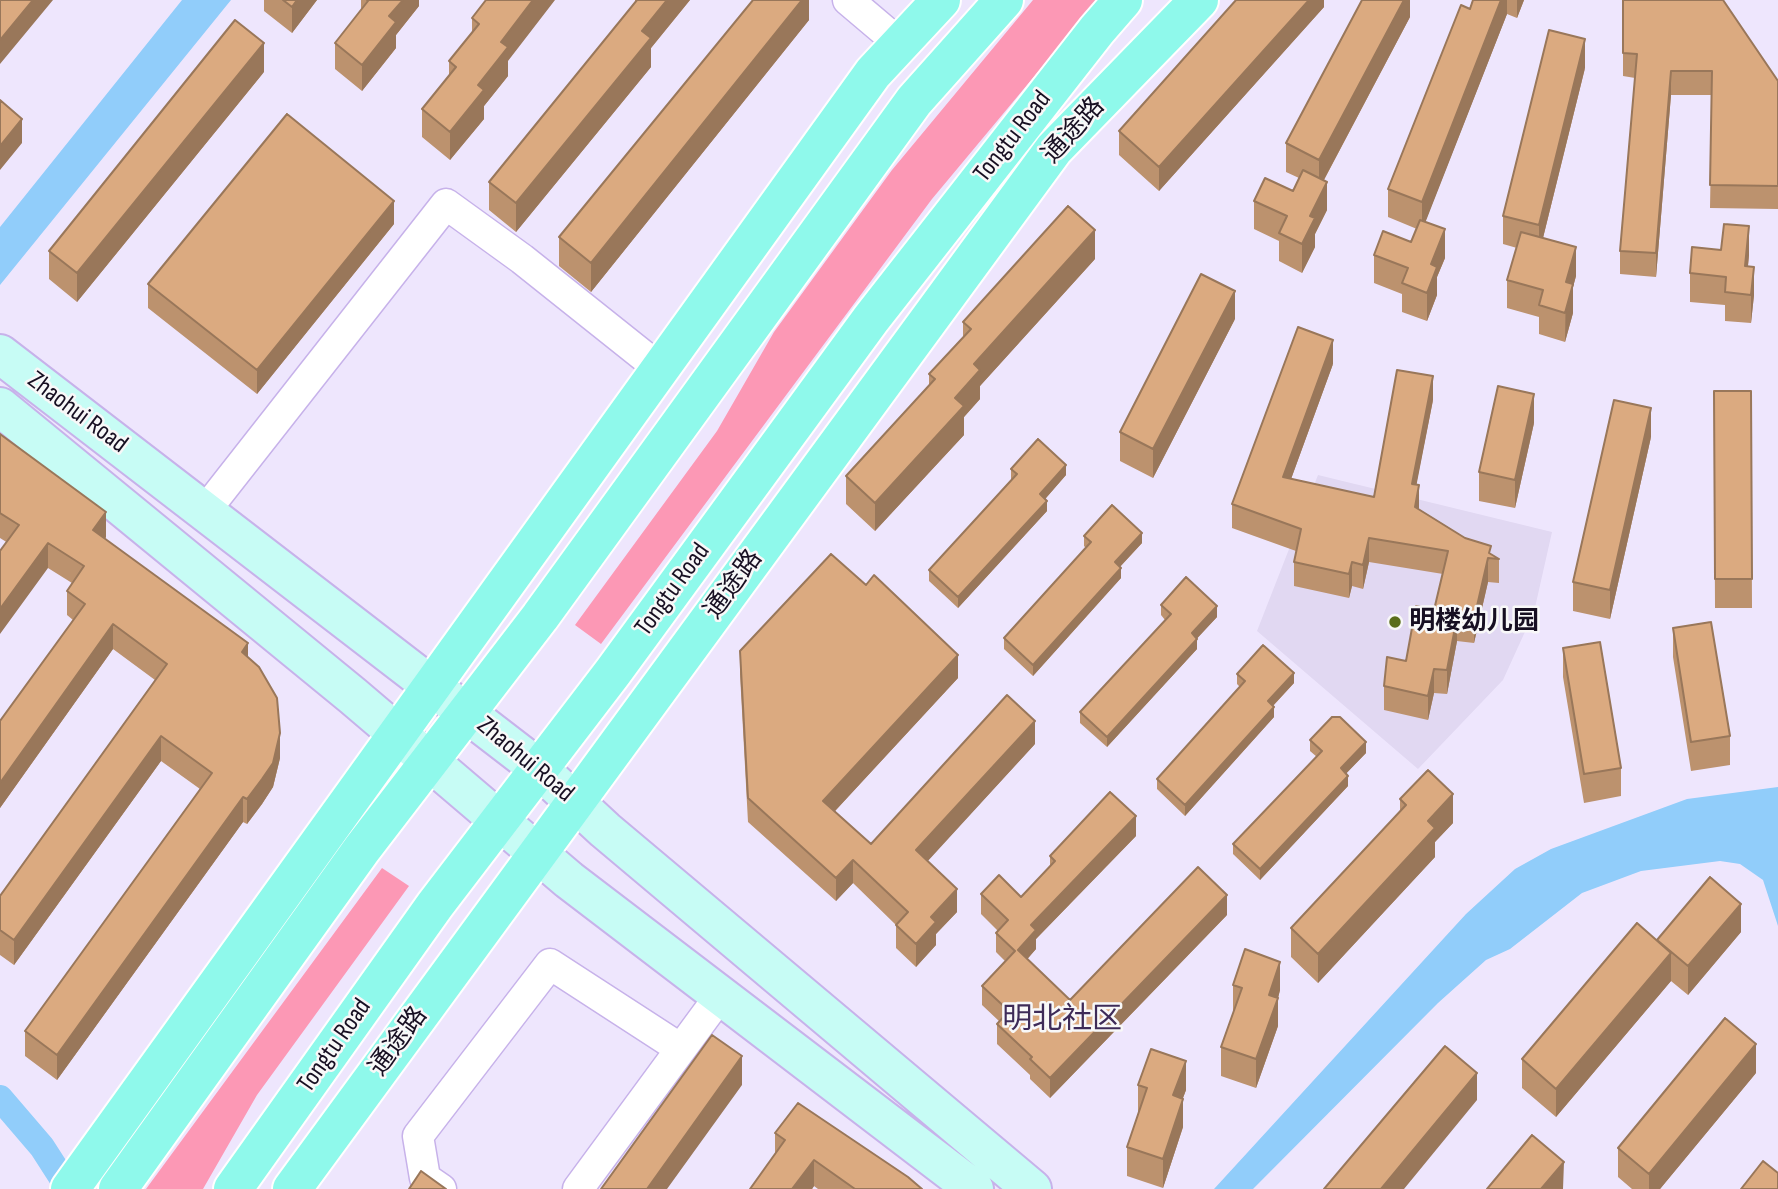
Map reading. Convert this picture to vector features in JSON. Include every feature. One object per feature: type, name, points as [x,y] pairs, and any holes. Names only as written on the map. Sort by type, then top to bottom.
[{"type":"main road","points":[[70,1189],[873,72],[941,0]]},
{"type":"main road","points":[[118,1189],[429,762],[548,606],[914,101],[1004,0]]},
{"type":"main road","name":"Tongtu Road","points":[[233,1189],[435,905],[613,672],[871,319],[1097,30],[1124,0]]},
{"type":"main road","name":"通途路","points":[[292,1189],[1054,149],[1199,0]]},
{"type":"main road","name":"Zhaohui Road","points":[[0,354],[538,768],[1032,1189]]},
{"type":"main road","name":"Zhaohui Road","points":[[0,407],[537,854],[974,1189]]},
{"type":"street","points":[[848,0],[900,44]]},
{"type":"street","points":[[205,511],[446,204],[522,259],[660,369]]},
{"type":"street","points":[[441,1189],[425,1178],[418,1136],[550,964],[681,1049]]},
{"type":"street","points":[[578,1189],[720,996]]},
{"type":"shaded area","points":[[1033,0],[1098,0],[932,199],[601,644],[575,625],[717,431],[774,332],[892,170]]},
{"type":"shaded area","name":"明楼幼儿园","points":[[1318,475],[1552,532],[1534,612],[1503,680],[1418,769],[1257,631]]},
{"type":"shaded area","points":[[382,868],[409,886],[257,1095],[203,1189],[146,1189]]},
{"type":"water","points":[[182,0],[231,0],[0,285],[0,227]]},
{"type":"water","points":[[1778,787],[1778,926],[1763,880],[1740,864],[1720,861],[1641,871],[1582,893],[1510,949],[1486,960],[1438,1003],[1253,1189],[1214,1189],[1466,914],[1515,869],[1551,849],[1687,799]]},
{"type":"building","points":[[0,0],[33,0],[0,40]]},
{"type":"building","points":[[283,0],[297,0],[292,7]]},
{"type":"building","points":[[367,0],[403,0],[389,16],[396,22],[362,65],[335,43]]},
{"type":"building","points":[[486,0],[533,0],[501,42],[508,47],[478,85],[484,90],[450,132],[422,109],[456,67],[449,61],[479,24],[472,18]]},
{"type":"building","points":[[637,0],[667,0],[642,31],[651,38],[516,203],[489,182]]},
{"type":"building","points":[[753,0],[802,0],[591,263],[559,237]]},
{"type":"building","points":[[1236,0],[1309,0],[1159,167],[1119,131]]},
{"type":"building","points":[[1362,0],[1404,0],[1319,160],[1286,143]]},
{"type":"building","points":[[1473,0],[1501,0],[1422,202],[1388,189],[1461,5],[1470,9]]},
{"type":"building","points":[[1623,0],[1723,0],[1778,81],[1778,186],[1710,185],[1712,71],[1671,71],[1656,253],[1620,251],[1637,54],[1623,53]]},
{"type":"building","points":[[235,20],[264,43],[77,273],[49,251]]},
{"type":"building","points":[[1549,30],[1585,39],[1539,225],[1503,216]]},
{"type":"building","points":[[0,100],[22,119],[0,146]]},
{"type":"building","points":[[287,114],[394,201],[257,370],[148,284]]},
{"type":"building","points":[[1303,170],[1327,182],[1310,216],[1315,218],[1302,244],[1279,233],[1287,216],[1254,201],[1265,178],[1293,191]]},
{"type":"building","points":[[1068,206],[1095,230],[974,364],[980,370],[955,398],[964,406],[875,503],[846,476],[935,379],[929,374],[971,329],[963,322]]},
{"type":"building","points":[[1420,220],[1445,229],[1431,264],[1437,267],[1427,293],[1402,283],[1408,268],[1374,255],[1383,231],[1411,242]]},
{"type":"building","points":[[1724,224],[1749,226],[1745,266],[1754,267],[1751,295],[1725,292],[1726,277],[1690,273],[1692,247],[1721,250]]},
{"type":"building","points":[[1521,232],[1576,247],[1566,282],[1573,284],[1565,313],[1539,305],[1543,290],[1507,280]]},
{"type":"building","points":[[1201,274],[1235,291],[1153,449],[1120,432]]},
{"type":"building","points":[[1298,327],[1333,340],[1283,477],[1374,497],[1397,370],[1433,376],[1412,484],[1419,485],[1415,507],[1465,538],[1491,546],[1489,553],[1499,559],[1488,558],[1474,619],[1457,617],[1447,670],[1434,669],[1428,696],[1384,686],[1387,657],[1406,661],[1416,606],[1434,610],[1448,551],[1369,538],[1363,565],[1352,562],[1349,574],[1294,562],[1301,529],[1232,504]]},
{"type":"building","points":[[1498,386],[1534,394],[1515,480],[1479,472]]},
{"type":"building","points":[[1714,391],[1751,391],[1752,579],[1715,579]]},
{"type":"building","points":[[1614,400],[1651,408],[1610,590],[1573,582]]},
{"type":"building","points":[[0,434],[106,512],[93,530],[248,643],[242,652],[259,667],[277,698],[280,733],[273,763],[247,799],[243,797],[57,1055],[25,1031],[212,773],[161,736],[14,940],[0,930],[0,896],[167,664],[113,624],[0,783],[0,721],[85,604],[67,591],[84,566],[48,543],[0,609],[0,551],[19,525],[0,513]]},
{"type":"building","points":[[1038,439],[1066,465],[1040,494],[1047,501],[958,597],[929,570],[1017,474],[1011,469]]},
{"type":"building","points":[[1112,505],[1142,533],[1115,562],[1121,568],[1033,665],[1004,638],[1091,542],[1084,536]]},
{"type":"building","points":[[831,554],[866,585],[874,575],[958,655],[823,801],[871,844],[1007,695],[1035,721],[916,850],[957,889],[931,917],[936,922],[916,944],[896,925],[908,912],[853,860],[836,878],[748,798],[740,651]]},
{"type":"building","points":[[1186,577],[1217,606],[1192,633],[1197,639],[1107,737],[1080,712],[1171,614],[1161,605]]},
{"type":"building","points":[[1711,622],[1730,736],[1691,742],[1673,628]]},
{"type":"building","points":[[1600,642],[1621,768],[1584,774],[1563,648]]},
{"type":"building","points":[[1263,645],[1294,673],[1268,701],[1274,707],[1185,805],[1157,779],[1245,681],[1237,674]]},
{"type":"building","points":[[1332,717],[1340,717],[1366,742],[1341,768],[1348,776],[1260,869],[1233,844],[1322,751],[1310,740]]},
{"type":"building","points":[[1428,770],[1453,794],[1428,821],[1435,828],[1318,954],[1291,928],[1406,805],[1400,799]]},
{"type":"building","points":[[1110,792],[1136,816],[1031,925],[1036,930],[1018,950],[1070,1000],[1198,867],[1227,895],[1050,1078],[997,1024],[1009,1011],[982,986],[1015,951],[996,933],[1008,920],[981,894],[999,875],[1021,897],[1055,861],[1050,856]]},
{"type":"building","points":[[1710,877],[1741,904],[1688,966],[1657,940]]},
{"type":"building","points":[[1637,923],[1671,953],[1556,1089],[1522,1059]]},
{"type":"building","points":[[1245,949],[1280,962],[1269,995],[1278,998],[1256,1059],[1221,1047],[1242,988],[1233,985]]},
{"type":"building","points":[[1725,1018],[1756,1044],[1649,1174],[1618,1148]]},
{"type":"building","points":[[712,1035],[742,1056],[647,1189],[601,1189]]},
{"type":"building","points":[[1445,1046],[1477,1073],[1381,1189],[1324,1189]]},
{"type":"building","points":[[1151,1049],[1186,1061],[1173,1095],[1183,1099],[1163,1159],[1127,1147],[1147,1088],[1138,1085]]},
{"type":"building","points":[[798,1103],[922,1189],[855,1189],[814,1160],[792,1189],[750,1189],[785,1140],[775,1133]]},
{"type":"building","points":[[1532,1135],[1564,1162],[1541,1189],[1487,1189]]},
{"type":"building","points":[[1763,1161],[1778,1173],[1778,1189],[1741,1189]]},
{"type":"building","points":[[421,1171],[446,1189],[409,1189]]},
{"type":"waterway","points":[[0,1098],[42,1147],[69,1189]]},
{"type":"place","name":"明楼幼儿园","points":[[1395,622]]},
{"type":"district","name":"明北社区","points":[[1062,1020]]}]
